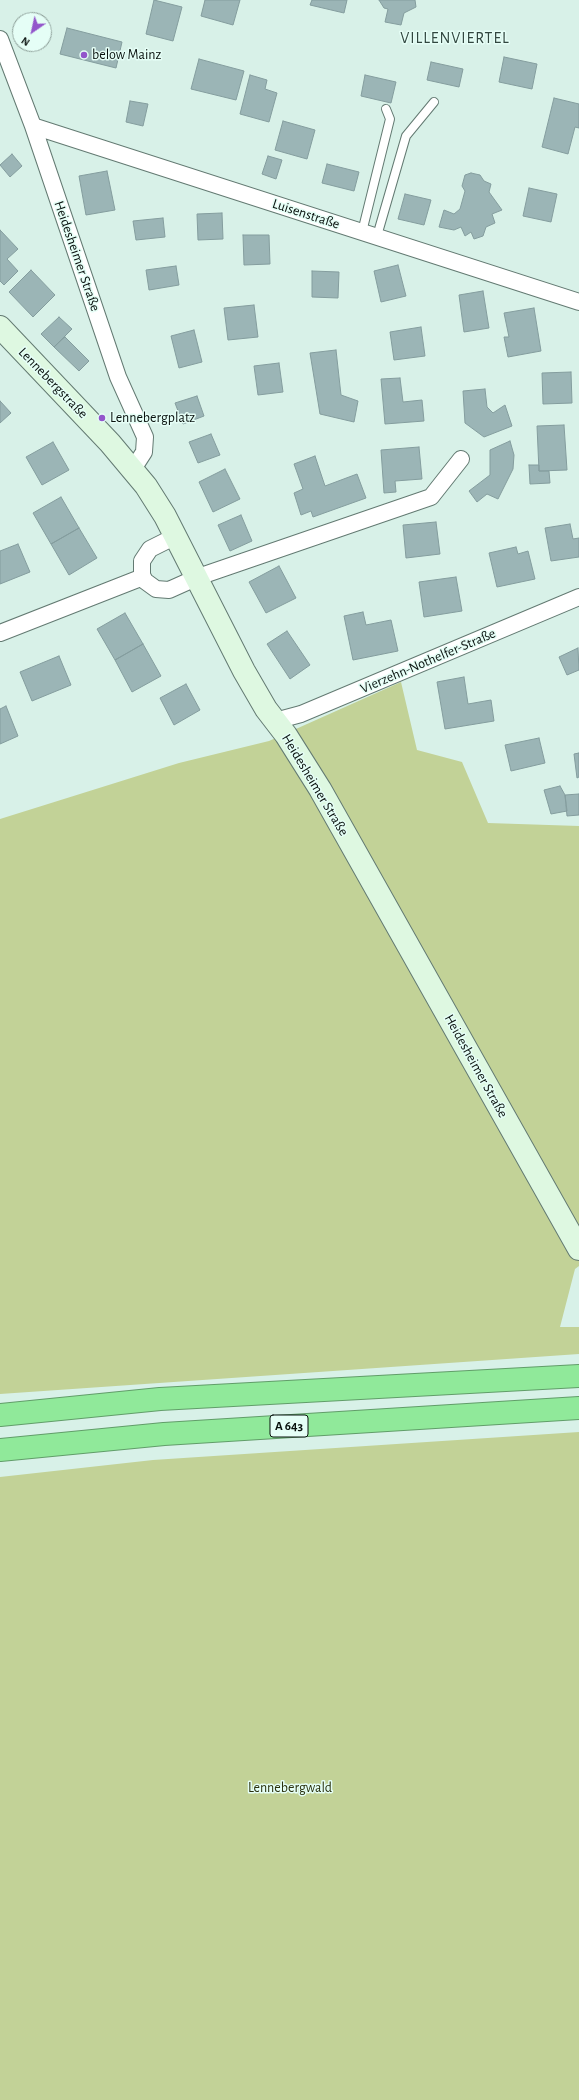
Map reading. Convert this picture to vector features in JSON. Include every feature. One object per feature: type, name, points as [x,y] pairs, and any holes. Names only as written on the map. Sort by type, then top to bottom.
[{"type":"highway","points":[[0,1414],[160,1399],[579,1376]]},
{"type":"highway","name":"A 643","points":[[0,1450],[164,1434],[579,1408]]},
{"type":"main road","name":"Lennebergstraße","points":[[0,327],[133,469],[161,510],[198,577]]},
{"type":"main road","name":"Heidesheimer Straße","points":[[198,577],[244,671],[266,709],[320,789],[579,1249]]},
{"type":"street","name":"Heidesheimer Straße","points":[[0,39],[33,126],[118,377],[145,437],[144,452],[140,462],[133,469]]},
{"type":"street","name":"Luisenstraße","points":[[33,126],[579,302]]},
{"type":"street","points":[[176,536],[150,549],[145,554],[141,568],[143,577],[150,586],[162,591],[175,588],[198,577],[431,497],[461,459]]},
{"type":"street","points":[[0,633],[143,577]]},
{"type":"street","name":"Vierzehn-Nothelfer-Straße","points":[[275,721],[301,714],[579,597]]},
{"type":"lane","points":[[370,234],[406,136],[434,102]]},
{"type":"lane","points":[[370,234],[390,119],[386,109]]},
{"type":"green space","points":[[401,682],[417,750],[462,762],[488,823],[579,826],[579,1266],[575,1269],[560,1327],[579,1327],[579,1354],[0,1394],[0,819],[179,763],[269,741]]},
{"type":"green space","name":"Lennebergwald","points":[[579,1432],[579,2100],[0,2100],[0,1477],[153,1460]]},
{"type":"building","points":[[154,0],[182,7],[173,41],[146,34]]},
{"type":"building","points":[[205,0],[240,0],[233,25],[201,16]]},
{"type":"building","points":[[312,0],[347,0],[344,13],[310,5]]},
{"type":"building","points":[[379,0],[415,0],[416,7],[404,13],[401,25],[385,22],[388,9],[384,8]]},
{"type":"building","points":[[67,28],[122,42],[116,68],[60,54]]},
{"type":"building","points":[[504,57],[537,64],[532,89],[499,82]]},
{"type":"building","points":[[199,59],[244,71],[236,100],[191,89]]},
{"type":"building","points":[[431,62],[463,69],[459,87],[427,80]]},
{"type":"building","points":[[250,75],[267,80],[265,89],[277,93],[269,122],[240,114]]},
{"type":"building","points":[[365,75],[396,82],[391,103],[361,96]]},
{"type":"building","points":[[554,98],[579,104],[579,128],[575,127],[568,154],[542,147]]},
{"type":"building","points":[[130,101],[148,104],[143,126],[126,122]]},
{"type":"building","points":[[283,121],[315,130],[307,159],[275,150]]},
{"type":"building","points":[[12,154],[22,166],[10,177],[0,165]]},
{"type":"building","points":[[268,156],[282,160],[276,179],[262,174]]},
{"type":"building","points":[[327,164],[359,172],[354,191],[322,183]]},
{"type":"building","points":[[107,171],[115,210],[86,215],[79,176]]},
{"type":"building","points":[[471,173],[480,175],[484,181],[491,184],[489,192],[502,210],[492,214],[495,223],[486,227],[483,236],[474,239],[471,232],[465,236],[461,227],[454,230],[439,227],[444,210],[454,214],[460,209],[465,191],[462,186],[465,175]]},
{"type":"building","points":[[529,188],[557,194],[551,222],[523,216]]},
{"type":"building","points":[[405,194],[431,200],[424,225],[398,219]]},
{"type":"building","points":[[222,213],[223,239],[198,240],[197,214]]},
{"type":"building","points":[[163,218],[165,237],[136,240],[133,221]]},
{"type":"building","points":[[0,230],[18,249],[7,259],[18,271],[4,285],[0,281]]},
{"type":"building","points":[[243,235],[269,235],[270,264],[244,265]]},
{"type":"building","points":[[398,265],[406,296],[381,302],[374,271]]},
{"type":"building","points":[[176,266],[179,285],[149,290],[146,270]]},
{"type":"building","points":[[31,270],[55,295],[33,317],[9,292]]},
{"type":"building","points":[[312,271],[339,272],[338,298],[312,297]]},
{"type":"building","points":[[483,291],[489,328],[464,332],[459,295]]},
{"type":"building","points":[[254,305],[258,337],[228,340],[224,308]]},
{"type":"building","points":[[534,308],[541,351],[508,357],[504,337],[509,337],[504,313]]},
{"type":"building","points":[[59,317],[72,329],[54,347],[41,334]]},
{"type":"building","points":[[421,327],[425,356],[394,360],[390,332]]},
{"type":"building","points":[[194,330],[202,362],[179,368],[171,336]]},
{"type":"building","points":[[65,337],[89,361],[79,371],[54,347]]},
{"type":"building","points":[[336,350],[341,395],[358,401],[354,422],[320,414],[310,353]]},
{"type":"building","points":[[279,363],[283,392],[258,395],[254,366]]},
{"type":"building","points":[[571,372],[572,403],[543,404],[542,373]]},
{"type":"building","points":[[400,378],[403,402],[422,400],[424,421],[385,424],[381,379]]},
{"type":"building","points":[[485,389],[487,407],[493,413],[505,405],[512,426],[484,437],[465,423],[463,391]]},
{"type":"building","points":[[197,396],[204,416],[183,424],[175,403]]},
{"type":"building","points":[[0,401],[11,413],[0,423]]},
{"type":"building","points":[[564,425],[567,470],[539,471],[537,426]]},
{"type":"building","points":[[211,434],[220,455],[198,463],[189,442]]},
{"type":"building","points":[[510,441],[514,455],[513,469],[498,499],[487,494],[477,502],[469,491],[490,475],[490,450]]},
{"type":"building","points":[[53,442],[69,470],[42,485],[26,457]]},
{"type":"building","points":[[419,447],[422,479],[395,481],[396,492],[384,493],[381,450]]},
{"type":"building","points":[[315,456],[325,486],[357,474],[366,498],[313,517],[311,511],[301,515],[294,493],[303,489],[294,464]]},
{"type":"building","points":[[529,465],[539,465],[539,471],[549,471],[550,483],[530,484]]},
{"type":"building","points":[[225,469],[240,499],[213,512],[199,482]]},
{"type":"building","points":[[61,497],[79,528],[51,544],[33,513]]},
{"type":"building","points":[[241,515],[252,541],[230,551],[218,525]]},
{"type":"building","points":[[436,522],[440,554],[406,558],[403,525]]},
{"type":"building","points":[[570,524],[573,539],[579,538],[579,557],[551,561],[545,528]]},
{"type":"building","points":[[79,528],[97,558],[69,575],[51,544]]},
{"type":"building","points":[[18,544],[30,572],[0,584],[0,551]]},
{"type":"building","points":[[516,547],[518,554],[528,551],[535,579],[497,587],[489,553]]},
{"type":"building","points":[[279,566],[296,598],[266,613],[249,582]]},
{"type":"building","points":[[456,577],[462,611],[424,617],[419,582]]},
{"type":"building","points":[[363,612],[366,625],[391,620],[398,651],[353,660],[344,616]]},
{"type":"building","points":[[125,613],[143,644],[115,660],[97,629]]},
{"type":"building","points":[[287,631],[310,665],[290,679],[267,644]]},
{"type":"building","points":[[143,644],[161,676],[132,692],[115,660]]},
{"type":"building","points":[[578,648],[579,670],[567,675],[559,657]]},
{"type":"building","points":[[59,656],[71,685],[32,701],[20,672]]},
{"type":"building","points":[[464,677],[468,704],[491,700],[494,721],[445,729],[437,682]]},
{"type":"building","points":[[186,684],[200,710],[174,725],[160,698]]},
{"type":"building","points":[[6,706],[18,736],[0,744],[0,709]]},
{"type":"building","points":[[539,738],[545,763],[511,771],[505,745]]},
{"type":"building","points":[[579,753],[579,777],[577,778],[574,754]]},
{"type":"building","points":[[560,786],[565,795],[567,811],[551,814],[544,790]]},
{"type":"building","points":[[579,794],[579,815],[567,816],[565,795]]},
{"type":"place","name":"below Mainz","points":[[84,55]]},
{"type":"place","name":"Lennebergplatz","points":[[102,418]]},
{"type":"district","name":"VILLENVIERTEL","points":[[455,38]]}]
